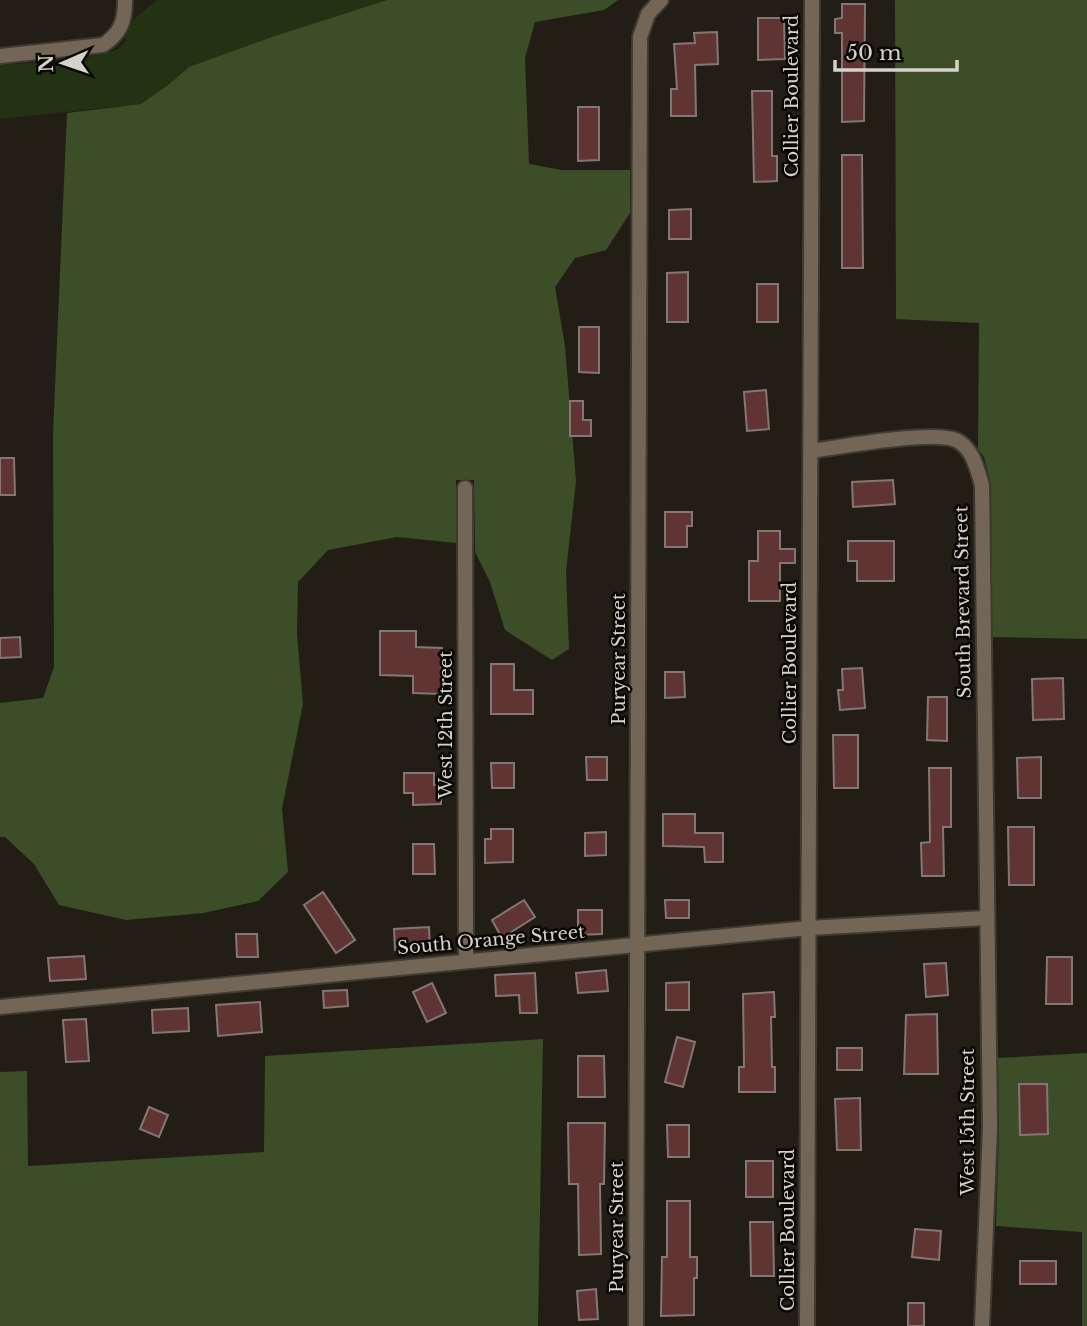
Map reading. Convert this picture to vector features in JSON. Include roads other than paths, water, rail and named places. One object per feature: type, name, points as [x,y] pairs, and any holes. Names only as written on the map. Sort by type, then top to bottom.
[{"type":"street","points":[[0,56],[103,45],[114,38],[122,27],[125,0]]},
{"type":"street","name":"Puryear Street","points":[[636,1326],[640,37],[648,14],[661,0]]},
{"type":"street","name":"Collier Boulevard","points":[[807,1326],[812,0]]},
{"type":"street","name":"South Brevard Street","points":[[811,452],[922,437],[956,440],[974,459],[982,485],[985,918]]},
{"type":"street","name":"West 12th Street","points":[[465,488],[466,961]]},
{"type":"street","name":"South Orange Street","points":[[0,1007],[809,928],[985,918]]},
{"type":"street","name":"West 15th Street","points":[[982,1326],[990,1127],[985,918]]}]
